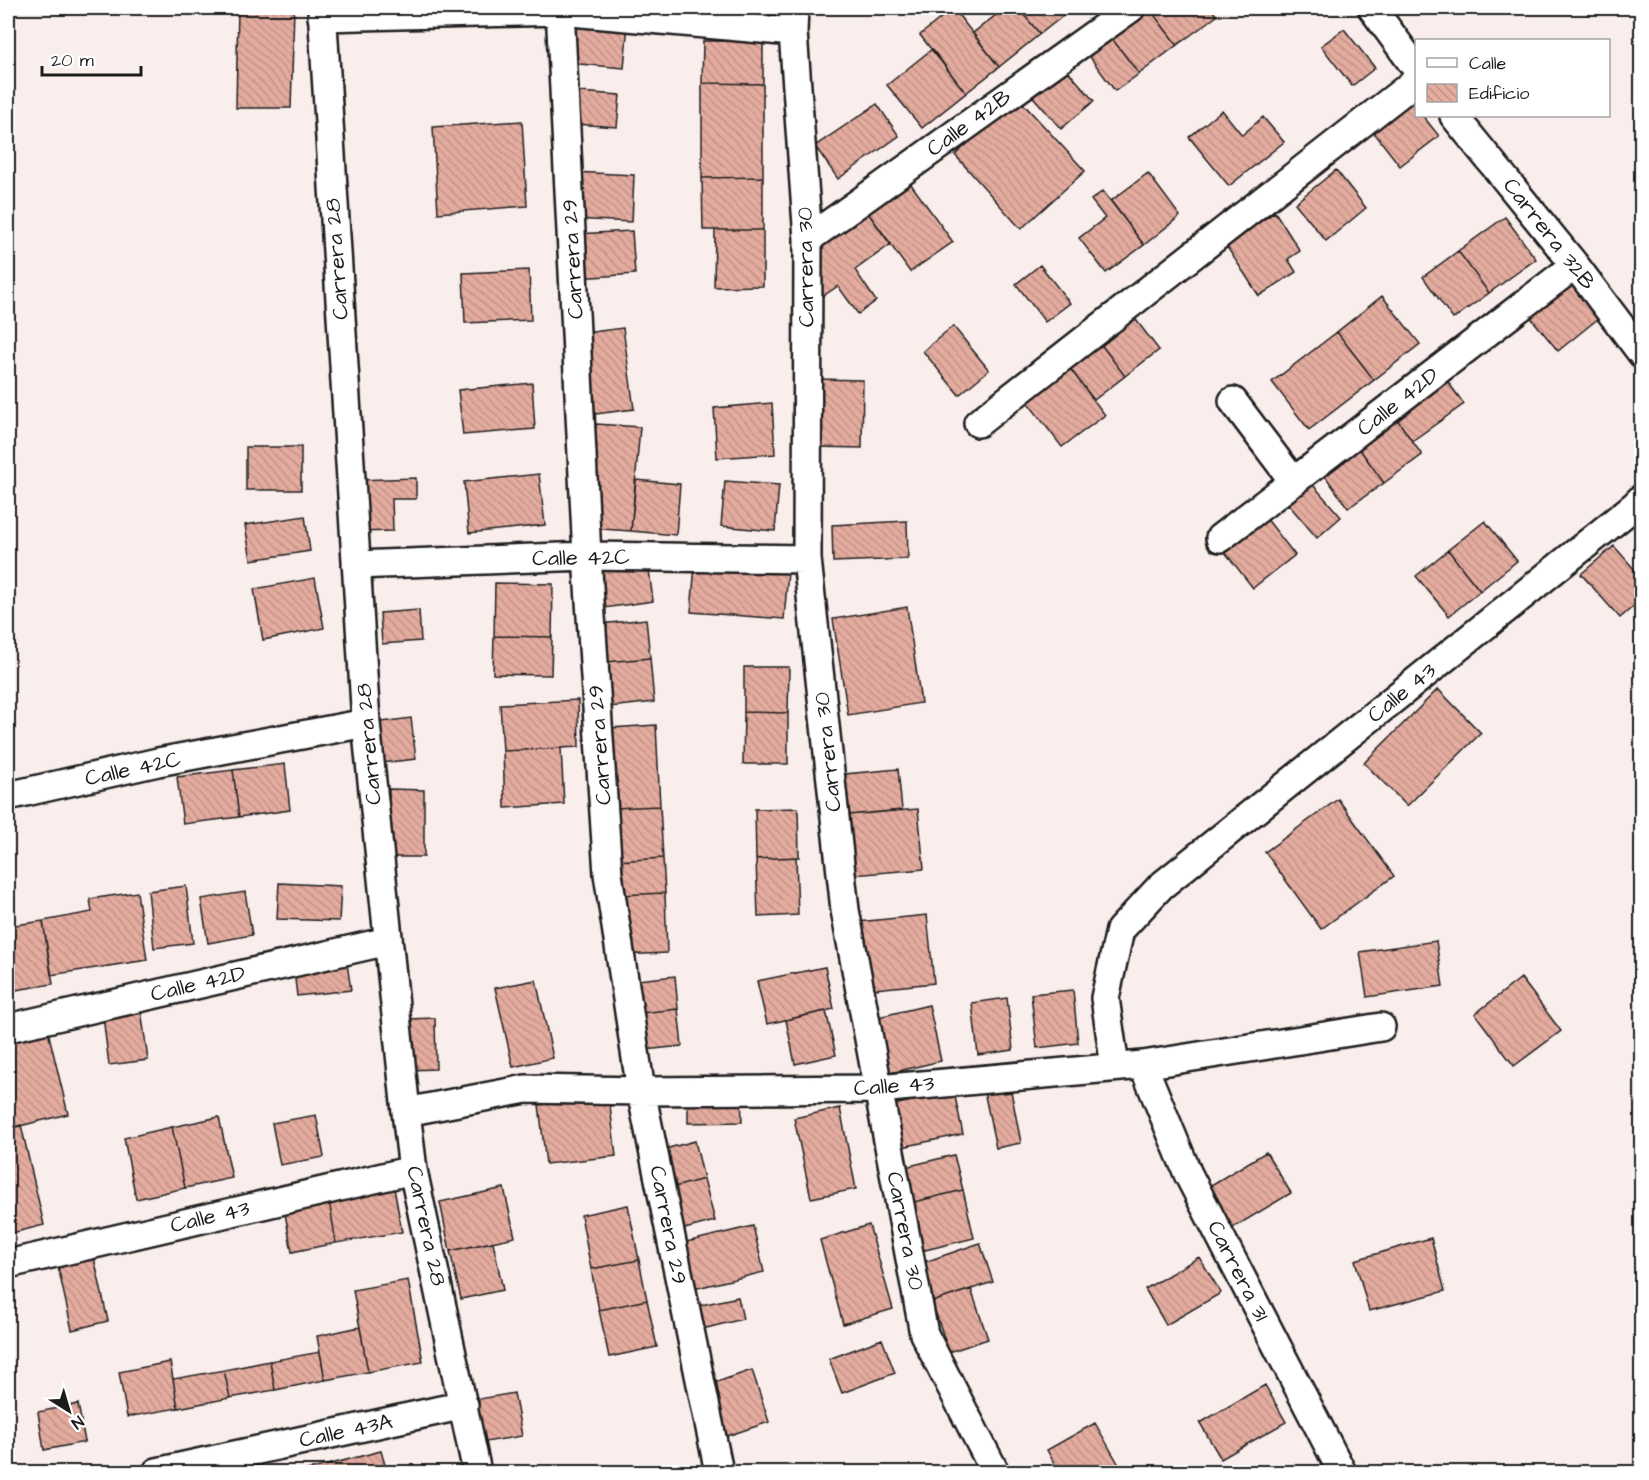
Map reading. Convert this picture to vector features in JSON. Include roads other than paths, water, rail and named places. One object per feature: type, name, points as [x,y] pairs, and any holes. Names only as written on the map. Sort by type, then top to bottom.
[{"type":"street","name":"Calle 42B","points":[[808,239],[1131,8]]},
{"type":"street","points":[[1372,8],[1415,67]]},
{"type":"street","points":[[322,12],[560,9],[794,20]]},
{"type":"street","name":"Carrera 29","points":[[560,9],[587,556],[608,874],[641,1091],[719,1473]]},
{"type":"street","name":"Carrera 28","points":[[322,12],[366,723],[406,1112],[413,1170],[477,1473]]},
{"type":"street","name":"Carrera 30","points":[[794,20],[808,239],[807,559],[845,910],[924,1334],[995,1473]]},
{"type":"street","points":[[978,423],[1415,82]]},
{"type":"street","name":"Carrera 32B","points":[[1455,117],[1575,265],[1641,354]]},
{"type":"street","name":"Calle 42D","points":[[1220,538],[1575,265]]},
{"type":"street","points":[[1233,401],[1294,482]]},
{"type":"street","name":"Calle 43","points":[[1115,1067],[1105,998],[1120,930],[1161,886],[1634,506],[1641,498]]},
{"type":"street","name":"Calle 42C","points":[[356,565],[587,556],[807,559]]},
{"type":"street","name":"Calle 42C","points":[[8,796],[158,762],[366,723]]},
{"type":"street","name":"Calle 42D","points":[[8,1028],[388,941]]},
{"type":"street","name":"Calle 43","points":[[406,1112],[526,1089],[641,1091],[878,1089],[1143,1065],[1381,1028]]},
{"type":"street","name":"Carrera 31","points":[[1143,1065],[1188,1174],[1342,1473]]},
{"type":"street","name":"Calle 43","points":[[8,1264],[413,1170]]},
{"type":"street","name":"Calle 43A","points":[[157,1473],[464,1405]]}]
